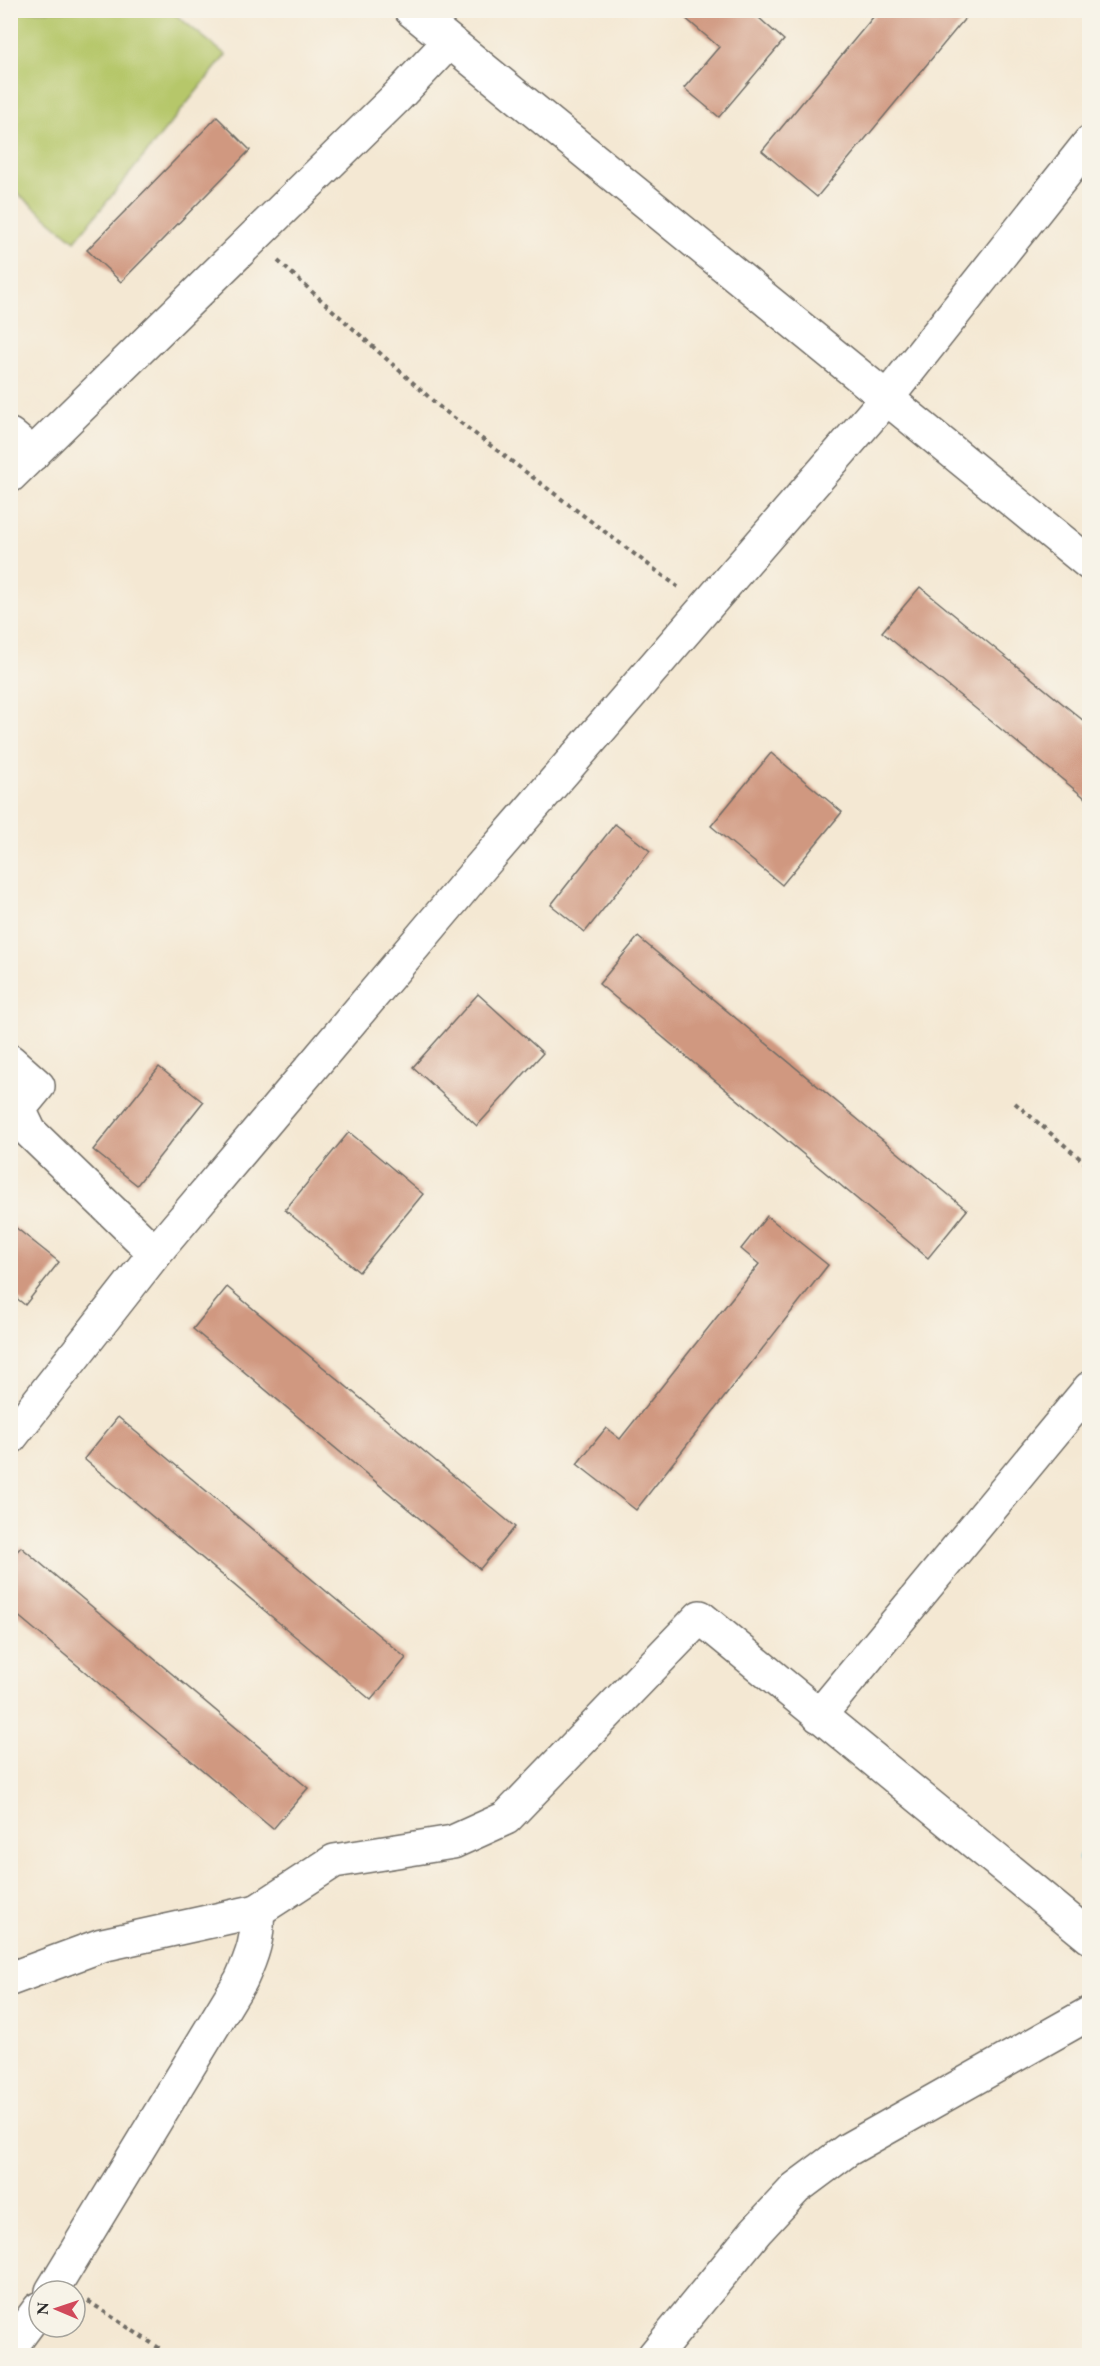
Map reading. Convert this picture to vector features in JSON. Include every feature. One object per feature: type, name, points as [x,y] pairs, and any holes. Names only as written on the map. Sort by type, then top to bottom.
[{"type":"street","points":[[411,10],[1089,564]]},
{"type":"street","points":[[18,455],[255,237],[398,96],[449,42]]},
{"type":"street","points":[[10,1438],[155,1253],[487,860],[886,399],[1089,142]]},
{"type":"street","points":[[10,1061],[38,1086],[15,1108],[30,1132],[155,1253]]},
{"type":"street","points":[[819,1716],[1089,1388]]},
{"type":"street","points":[[10,1979],[102,1945],[257,1911],[334,1861],[453,1842],[506,1818],[700,1617],[1089,1937]]},
{"type":"street","points":[[59,2279],[241,1980],[255,1946],[258,1931],[257,1911]]},
{"type":"street","points":[[654,2355],[756,2231],[796,2188],[847,2150],[1089,2013]]},
{"type":"street","points":[[10,2348],[27,2325]]},
{"type":"path","points":[[255,237],[290,273],[441,408],[705,608]]},
{"type":"path","points":[[1015,1103],[1089,1167]]},
{"type":"path","points":[[87,2299],[171,2355]]},
{"type":"green space","points":[[10,11],[171,11],[226,55],[75,241],[11,188]]},
{"type":"building","points":[[676,10],[750,10],[784,40],[719,117],[684,88],[719,47]]},
{"type":"building","points":[[879,10],[972,10],[817,197],[762,151]]},
{"type":"building","points":[[217,117],[250,150],[121,282],[87,250]]},
{"type":"building","points":[[920,587],[1090,726],[1090,802],[882,632]]},
{"type":"building","points":[[771,753],[842,812],[782,885],[711,826]]},
{"type":"building","points":[[615,824],[650,851],[585,932],[551,905]]},
{"type":"building","points":[[638,937],[967,1210],[928,1258],[599,984]]},
{"type":"building","points":[[478,994],[543,1053],[477,1126],[413,1067]]},
{"type":"building","points":[[159,1067],[203,1102],[137,1185],[93,1150]]},
{"type":"building","points":[[349,1132],[423,1194],[359,1272],[285,1210]]},
{"type":"building","points":[[767,1216],[828,1265],[636,1510],[577,1464],[606,1428],[620,1439],[759,1264],[741,1249]]},
{"type":"building","points":[[10,1223],[59,1262],[25,1305],[10,1293]]},
{"type":"building","points":[[227,1287],[515,1527],[480,1569],[193,1329]]},
{"type":"building","points":[[118,1417],[406,1658],[371,1700],[84,1459]]},
{"type":"building","points":[[21,1547],[308,1788],[273,1829],[10,1609],[10,1559]]},
{"type":"waterway","points":[[1083,1858],[1090,1850]]}]
